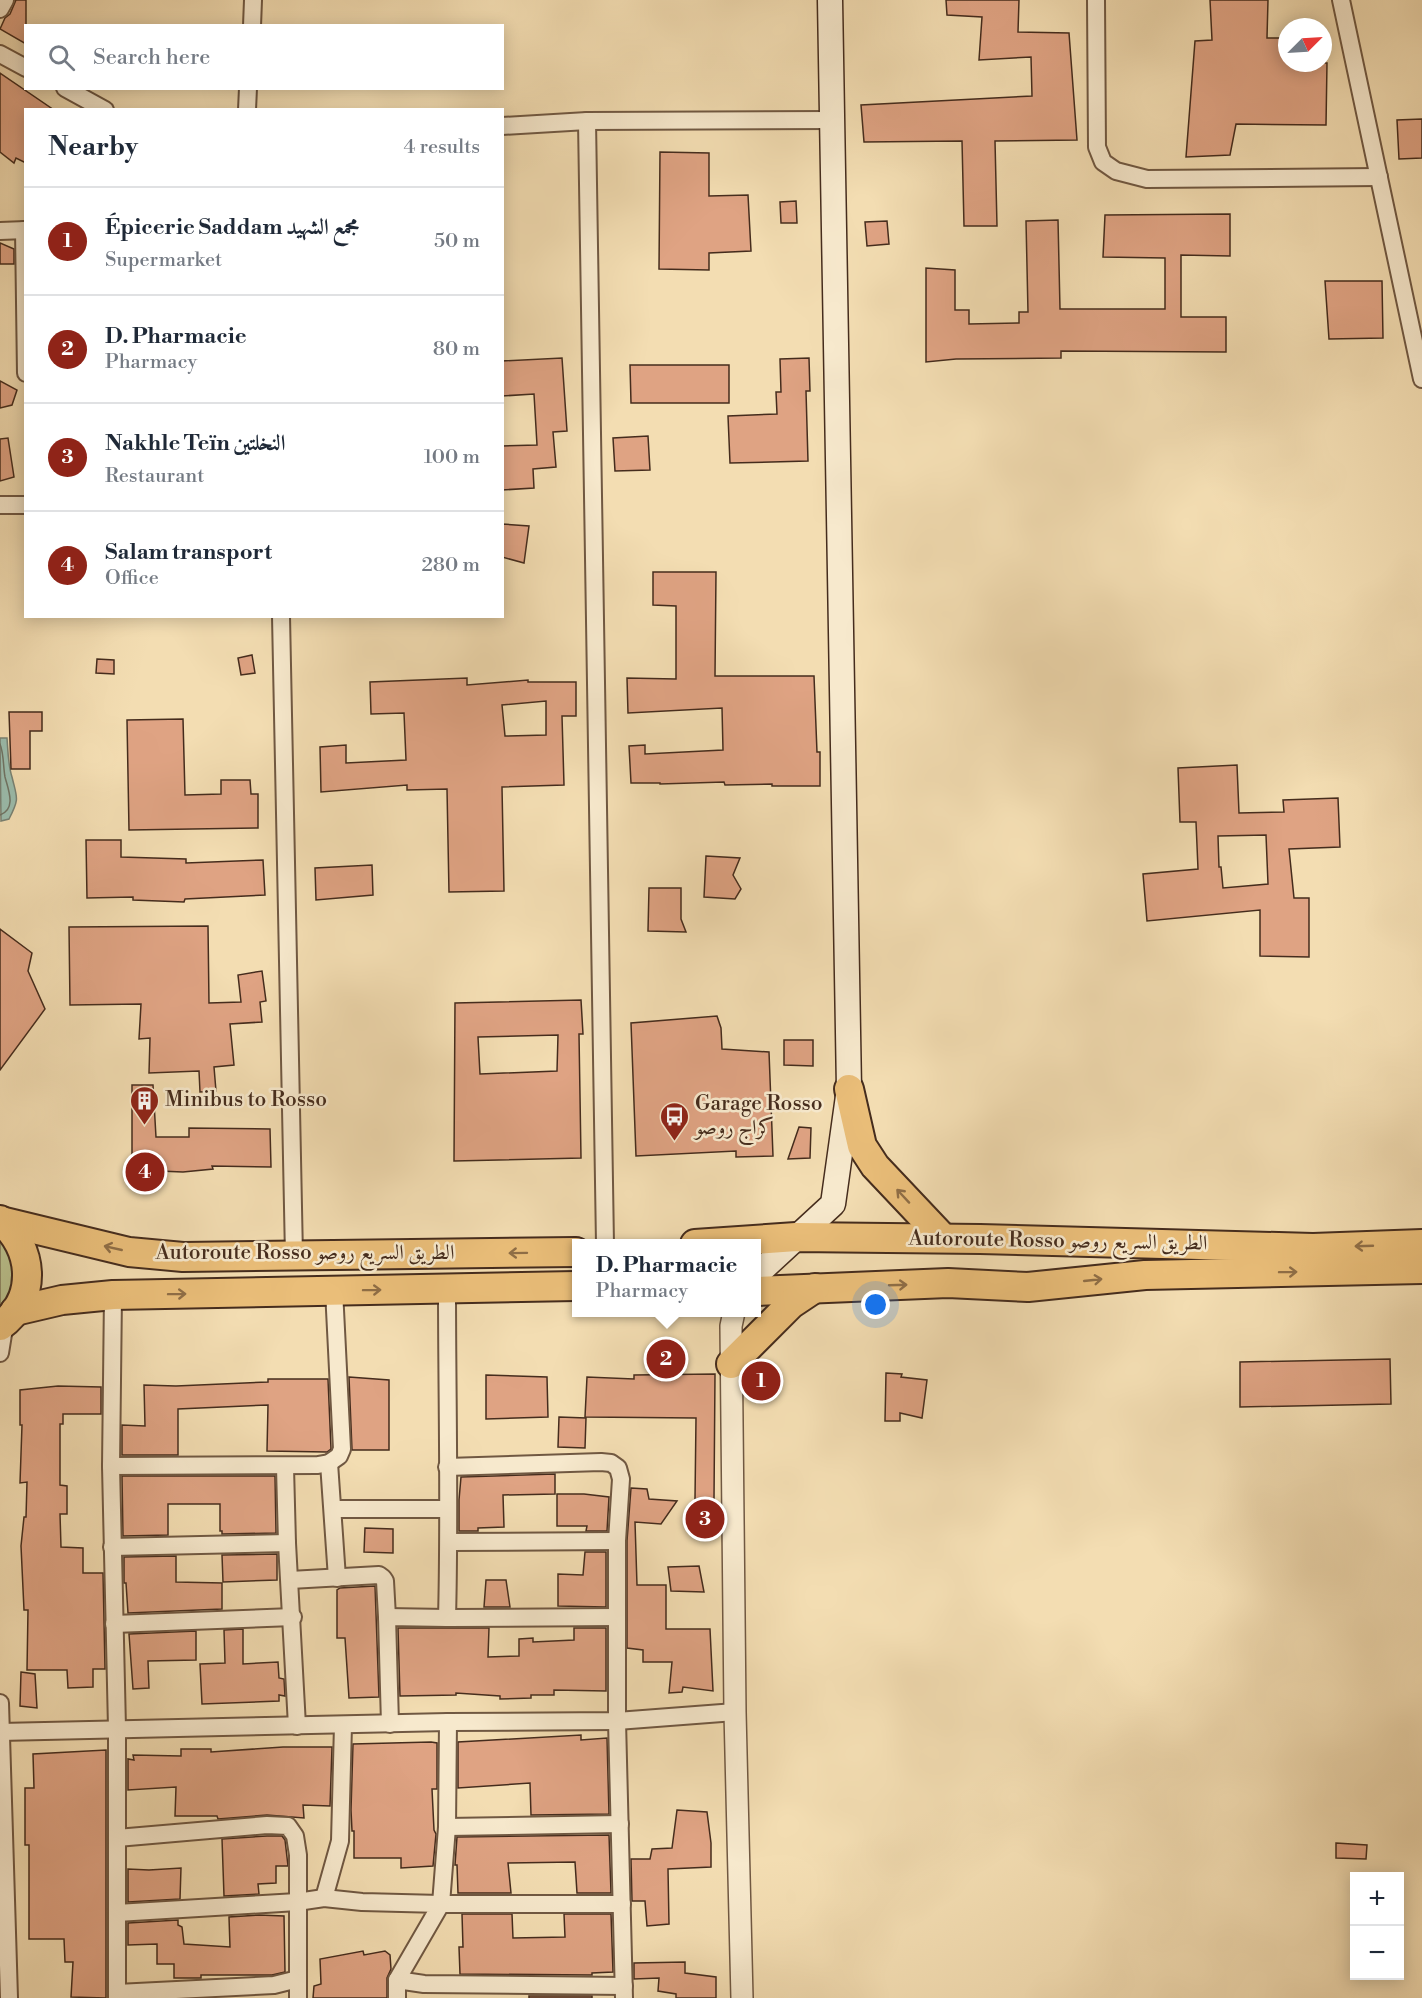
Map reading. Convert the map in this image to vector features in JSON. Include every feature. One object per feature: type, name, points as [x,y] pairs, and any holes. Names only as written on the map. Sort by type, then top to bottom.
[{"type":"highway","points":[[849,1089],[862,1146],[875,1166],[943,1238]]},
{"type":"highway","points":[[1,1221],[10,1228],[22,1247],[28,1269],[25,1291],[7,1320]]},
{"type":"highway","name":"Autoroute Rosso الطريق السريع روصو","points":[[1,1221],[129,1252],[183,1257],[572,1252]]},
{"type":"highway","name":"Autoroute Rosso الطريق السريع روصو","points":[[761,1239],[776,1237],[943,1238],[1312,1248],[1422,1244]]},
{"type":"highway","name":"Autoroute Rosso الطريق السريع روصو","points":[[761,1291],[948,1283],[1028,1287],[1145,1275],[1422,1269]]},
{"type":"highway","name":"Autoroute Rosso الطريق السريع روصو","points":[[7,1320],[62,1300],[113,1295],[572,1286]]},
{"type":"highway","points":[[731,1364],[791,1304],[815,1288]]},
{"type":"main road","points":[[761,1270],[833,1204],[849,1089],[830,0]]},
{"type":"street","points":[[0,9],[5,0]]},
{"type":"street","points":[[252,24],[253,0]]},
{"type":"street","points":[[1096,0],[1097,147],[1103,162],[1116,171],[1147,179],[1379,177]]},
{"type":"street","points":[[1341,0],[1379,177],[1415,314],[1422,379]]},
{"type":"street","points":[[0,54],[24,67]]},
{"type":"street","points":[[69,90],[101,108]]},
{"type":"street","points":[[247,108],[248,90]]},
{"type":"street","points":[[504,126],[587,121],[832,120]]},
{"type":"street","points":[[587,121],[605,1239]]},
{"type":"street","points":[[0,231],[24,230]]},
{"type":"street","points":[[0,505],[24,505]]},
{"type":"street","points":[[281,618],[294,1256]]},
{"type":"street","points":[[447,1288],[449,1542],[447,1618]]},
{"type":"street","points":[[111,1466],[285,1467],[329,1463],[339,1456],[342,1449],[334,1290]]},
{"type":"street","points":[[113,1295],[111,1466],[117,1728],[117,1995],[274,1984],[298,1979]]},
{"type":"street","points":[[733,1317],[731,1364],[735,1712],[742,1998]]},
{"type":"street","points":[[0,1353],[7,1320]]},
{"type":"street","points":[[329,1463],[337,1578]]},
{"type":"street","points":[[397,1980],[434,1984],[624,1992],[617,1720],[617,1540],[621,1479],[618,1468],[611,1463],[447,1467]]},
{"type":"street","points":[[285,1467],[297,1726]]},
{"type":"street","points":[[333,1509],[448,1509]]},
{"type":"street","points":[[449,1542],[617,1540]]},
{"type":"street","points":[[112,1547],[287,1543]]},
{"type":"street","points":[[290,1580],[379,1575],[386,1581],[390,1724]]},
{"type":"street","points":[[114,1624],[292,1617]]},
{"type":"street","points":[[387,1617],[617,1617]]},
{"type":"street","points":[[0,1703],[4,1958],[9,1998]]},
{"type":"street","points":[[0,1732],[617,1720],[735,1712]]},
{"type":"street","points":[[397,1998],[397,1980],[441,1904],[447,1827],[448,1722]]},
{"type":"street","points":[[324,1898],[340,1841],[343,1725]]},
{"type":"street","points":[[447,1827],[620,1824]]},
{"type":"street","points":[[117,1838],[267,1825],[288,1826],[295,1836],[298,1855],[298,1998]]},
{"type":"street","points":[[117,1913],[297,1902],[324,1898],[362,1902],[441,1904],[622,1904]]},
{"type":"green space","points":[[0,1232],[11,1248],[14,1282],[7,1298],[0,1306]]},
{"type":"water","points":[[0,738],[7,738],[16,798],[15,807],[9,819],[1,821]]},
{"type":"building","points":[[16,0],[26,0],[24,43],[0,29],[5,18],[10,14]]},
{"type":"building","points":[[946,0],[1019,0],[1018,32],[1069,33],[1077,140],[995,141],[997,226],[964,226],[962,141],[864,142],[861,105],[1032,96],[1031,57],[979,60],[982,17],[947,15]]},
{"type":"building","points":[[1210,0],[1268,0],[1267,38],[1278,38],[1278,72],[1327,72],[1326,125],[1236,124],[1230,155],[1186,157],[1195,41],[1212,40]]},
{"type":"building","points":[[0,73],[51,108],[24,108],[24,162],[16,158],[14,163],[0,152]]},
{"type":"building","points":[[1422,119],[1422,158],[1399,159],[1397,120]]},
{"type":"building","points":[[660,152],[709,153],[709,196],[748,195],[751,251],[709,253],[709,270],[659,269]]},
{"type":"building","points":[[796,201],[797,223],[781,223],[780,202]]},
{"type":"building","points":[[1230,214],[1230,256],[1181,255],[1181,317],[1226,317],[1226,352],[1061,351],[1061,358],[956,359],[926,362],[926,268],[955,270],[955,310],[969,310],[969,324],[1019,323],[1019,312],[1028,312],[1026,221],[1058,220],[1060,309],[1165,309],[1165,258],[1103,257],[1105,215]]},
{"type":"building","points":[[887,221],[889,244],[867,246],[865,222]]},
{"type":"building","points":[[0,243],[14,249],[14,264],[0,264]]},
{"type":"building","points":[[1325,281],[1382,281],[1383,338],[1329,339]]},
{"type":"building","points":[[562,358],[567,431],[553,432],[556,467],[533,469],[534,488],[504,490],[504,446],[537,445],[534,394],[504,396],[504,361]]},
{"type":"building","points":[[809,358],[810,391],[806,391],[808,461],[730,463],[728,416],[777,414],[776,392],[781,392],[780,359]]},
{"type":"building","points":[[630,365],[729,365],[729,403],[631,403]]},
{"type":"building","points":[[0,381],[17,390],[12,405],[0,408]]},
{"type":"building","points":[[648,436],[650,470],[615,471],[613,438]]},
{"type":"building","points":[[8,438],[14,477],[0,481],[0,439]]},
{"type":"building","points":[[504,524],[529,526],[524,563],[504,558]]},
{"type":"building","points":[[653,572],[716,572],[715,676],[814,676],[817,752],[820,752],[820,786],[725,785],[724,782],[631,783],[629,746],[645,745],[645,754],[723,750],[722,708],[628,713],[627,678],[676,679],[676,606],[653,605]]},
{"type":"building","points":[[252,655],[255,673],[241,675],[238,658]]},
{"type":"building","points":[[97,659],[114,660],[114,674],[96,673]]},
{"type":"building","points":[[467,678],[467,685],[528,680],[528,682],[576,682],[576,716],[562,716],[564,785],[502,787],[504,891],[449,892],[447,789],[407,790],[407,785],[321,792],[320,747],[346,745],[346,763],[406,760],[404,713],[371,714],[370,682]],"holes":[[[546,701],[546,735],[505,736],[502,705]]]},
{"type":"building","points":[[9,712],[42,712],[42,731],[30,731],[30,769],[11,769]]},
{"type":"building","points":[[183,719],[185,795],[221,794],[221,780],[250,780],[251,794],[258,794],[258,828],[129,830],[127,720]]},
{"type":"building","points":[[1237,765],[1239,813],[1284,812],[1283,800],[1338,798],[1340,847],[1289,849],[1294,898],[1309,898],[1309,957],[1260,956],[1260,910],[1147,921],[1143,874],[1198,869],[1196,822],[1180,822],[1178,768]],"holes":[[[1266,835],[1268,884],[1223,888],[1221,867],[1219,867],[1218,836]]]},
{"type":"building","points":[[86,840],[121,840],[121,857],[186,859],[186,863],[263,860],[265,895],[185,899],[184,902],[133,900],[133,897],[87,898]]},
{"type":"building","points":[[706,856],[740,858],[733,875],[741,889],[735,899],[704,897]]},
{"type":"building","points":[[372,865],[373,895],[316,900],[315,868]]},
{"type":"building","points":[[649,888],[681,888],[681,919],[686,932],[648,931]]},
{"type":"building","points":[[208,926],[209,1003],[241,1002],[238,975],[262,971],[266,1001],[260,1002],[262,1022],[230,1024],[234,1065],[214,1067],[216,1091],[200,1092],[199,1071],[149,1073],[150,1038],[139,1039],[141,1004],[70,1005],[69,927]]},
{"type":"building","points":[[0,929],[32,953],[28,971],[45,1009],[0,1070]]},
{"type":"building","points":[[581,1000],[583,1034],[579,1034],[581,1158],[454,1161],[455,1003]],"holes":[[[558,1035],[557,1071],[480,1074],[478,1037]]]},
{"type":"building","points":[[717,1016],[721,1028],[722,1049],[769,1052],[773,1156],[736,1157],[736,1151],[636,1156],[631,1023]]},
{"type":"building","points":[[784,1040],[813,1040],[813,1066],[784,1065]]},
{"type":"building","points":[[132,1085],[153,1085],[156,1137],[189,1137],[189,1128],[270,1129],[271,1167],[212,1166],[213,1169],[183,1172],[159,1171],[159,1167],[132,1167]]},
{"type":"building","points":[[799,1127],[811,1128],[810,1158],[788,1159]]},
{"type":"building","points":[[1390,1359],[1391,1404],[1240,1407],[1240,1362]]},
{"type":"building","points":[[755,1369],[770,1371],[768,1386],[754,1386]]},
{"type":"building","points":[[886,1373],[927,1380],[922,1418],[900,1413],[900,1421],[885,1421]]},
{"type":"building","points":[[715,1374],[714,1499],[695,1499],[696,1418],[585,1417],[587,1377],[634,1379],[634,1375]]},
{"type":"building","points":[[486,1375],[547,1377],[548,1417],[486,1419]]},
{"type":"building","points":[[349,1377],[389,1380],[389,1450],[352,1450]]},
{"type":"building","points":[[268,1379],[328,1379],[331,1449],[327,1452],[267,1451],[268,1405],[178,1409],[178,1455],[122,1455],[122,1425],[145,1426],[144,1385],[268,1382]]},
{"type":"building","points":[[58,1386],[101,1387],[101,1414],[63,1414],[63,1424],[60,1424],[60,1485],[67,1486],[67,1514],[60,1514],[61,1547],[83,1548],[83,1573],[103,1573],[105,1669],[93,1669],[93,1687],[68,1688],[67,1670],[27,1670],[28,1610],[24,1610],[21,1546],[24,1517],[26,1517],[27,1482],[20,1483],[22,1425],[20,1425],[20,1390]]},
{"type":"building","points":[[559,1417],[586,1418],[585,1448],[558,1447]]},
{"type":"building","points":[[555,1474],[555,1494],[503,1495],[504,1527],[459,1531],[461,1477]]},
{"type":"building","points":[[122,1476],[275,1476],[276,1533],[222,1534],[220,1504],[168,1504],[168,1535],[123,1536]]},
{"type":"building","points":[[631,1488],[647,1489],[649,1499],[677,1501],[661,1524],[635,1522],[637,1585],[666,1585],[666,1629],[710,1629],[713,1691],[683,1687],[682,1692],[669,1693],[672,1662],[643,1662],[643,1650],[627,1648],[627,1541]]},
{"type":"building","points":[[557,1494],[609,1497],[607,1531],[586,1531],[587,1526],[557,1526]]},
{"type":"building","points":[[365,1528],[393,1529],[393,1553],[364,1552]]},
{"type":"building","points":[[585,1552],[606,1552],[606,1607],[558,1606],[558,1574],[583,1575]]},
{"type":"building","points":[[277,1554],[277,1580],[223,1582],[222,1555]]},
{"type":"building","points":[[176,1556],[176,1582],[222,1583],[222,1609],[128,1613],[126,1583],[124,1583],[124,1557]]},
{"type":"building","points":[[699,1566],[704,1592],[671,1591],[668,1567]]},
{"type":"building","points":[[486,1580],[506,1580],[510,1607],[484,1607]]},
{"type":"building","points":[[375,1586],[379,1697],[349,1698],[345,1638],[337,1638],[337,1590]]},
{"type":"building","points":[[398,1628],[489,1628],[488,1657],[519,1656],[519,1639],[533,1638],[533,1642],[574,1640],[574,1628],[606,1628],[606,1691],[554,1690],[554,1695],[500,1699],[500,1696],[456,1693],[456,1695],[400,1696]]},
{"type":"building","points":[[243,1629],[243,1664],[278,1662],[279,1678],[284,1679],[285,1696],[279,1695],[279,1701],[202,1704],[200,1664],[225,1663],[224,1630]]},
{"type":"building","points":[[196,1631],[196,1660],[148,1661],[149,1688],[133,1689],[129,1634]]},
{"type":"building","points":[[21,1672],[35,1674],[37,1708],[20,1706]]},
{"type":"building","points":[[581,1735],[581,1740],[607,1738],[609,1814],[531,1815],[530,1783],[458,1788],[458,1742]]},
{"type":"building","points":[[437,1743],[437,1789],[432,1789],[436,1834],[433,1866],[401,1868],[401,1858],[354,1858],[351,1810],[353,1744]]},
{"type":"building","points":[[283,1747],[332,1747],[330,1806],[303,1805],[304,1818],[267,1815],[218,1819],[217,1816],[175,1816],[176,1787],[128,1790],[128,1759],[134,1760],[133,1755],[181,1756],[181,1749],[211,1749],[211,1752]]},
{"type":"building","points":[[106,1750],[106,1998],[71,1997],[73,1962],[65,1962],[64,1939],[29,1939],[29,1845],[25,1845],[25,1788],[34,1788],[33,1754]]},
{"type":"building","points":[[677,1810],[707,1812],[711,1867],[668,1869],[669,1924],[647,1926],[645,1901],[632,1901],[631,1859],[650,1859],[652,1849],[672,1848]]},
{"type":"building","points":[[609,1835],[611,1893],[577,1893],[575,1862],[508,1863],[511,1893],[458,1893],[457,1865],[455,1865],[457,1837]]},
{"type":"building","points":[[282,1836],[285,1840],[288,1866],[276,1866],[276,1883],[258,1884],[259,1894],[224,1896],[222,1839]]},
{"type":"building","points":[[1336,1843],[1367,1845],[1366,1859],[1336,1858]]},
{"type":"building","points":[[181,1868],[180,1899],[128,1902],[128,1869]]},
{"type":"building","points":[[462,1914],[512,1914],[513,1938],[565,1937],[564,1914],[611,1914],[613,1972],[592,1973],[592,1975],[460,1974],[459,1947],[463,1947]]},
{"type":"building","points":[[284,1916],[285,1972],[272,1975],[201,1975],[201,1978],[174,1978],[174,1964],[157,1964],[157,1944],[128,1945],[128,1923],[178,1920],[178,1925],[182,1927],[184,1944],[230,1947],[229,1917]]},
{"type":"building","points":[[363,1951],[364,1955],[385,1951],[390,1955],[391,1969],[387,1978],[387,1998],[313,1998],[314,1986],[321,1984],[320,1959]]},
{"type":"building","points":[[685,1962],[685,1973],[716,1977],[716,1998],[676,1998],[676,1994],[658,1991],[659,1978],[634,1979],[634,1963]]},
{"type":"building","points":[[529,1996],[592,1996],[592,1998],[529,1998]]},
{"type":"place","name":"Minibus to Rosso","points":[[144,1126]]},
{"type":"place","name":"Garage Rosso كراج روصو","points":[[674,1142]]},
{"type":"place","name":"Salam transport","points":[[145,1172]]},
{"type":"place","name":"D. Pharmacie","points":[[666,1359]]},
{"type":"place","name":"Épicerie Saddam مجمع الشهيد","points":[[761,1381]]},
{"type":"place","name":"Nakhle Teïn النخلتين","points":[[705,1519]]}]
